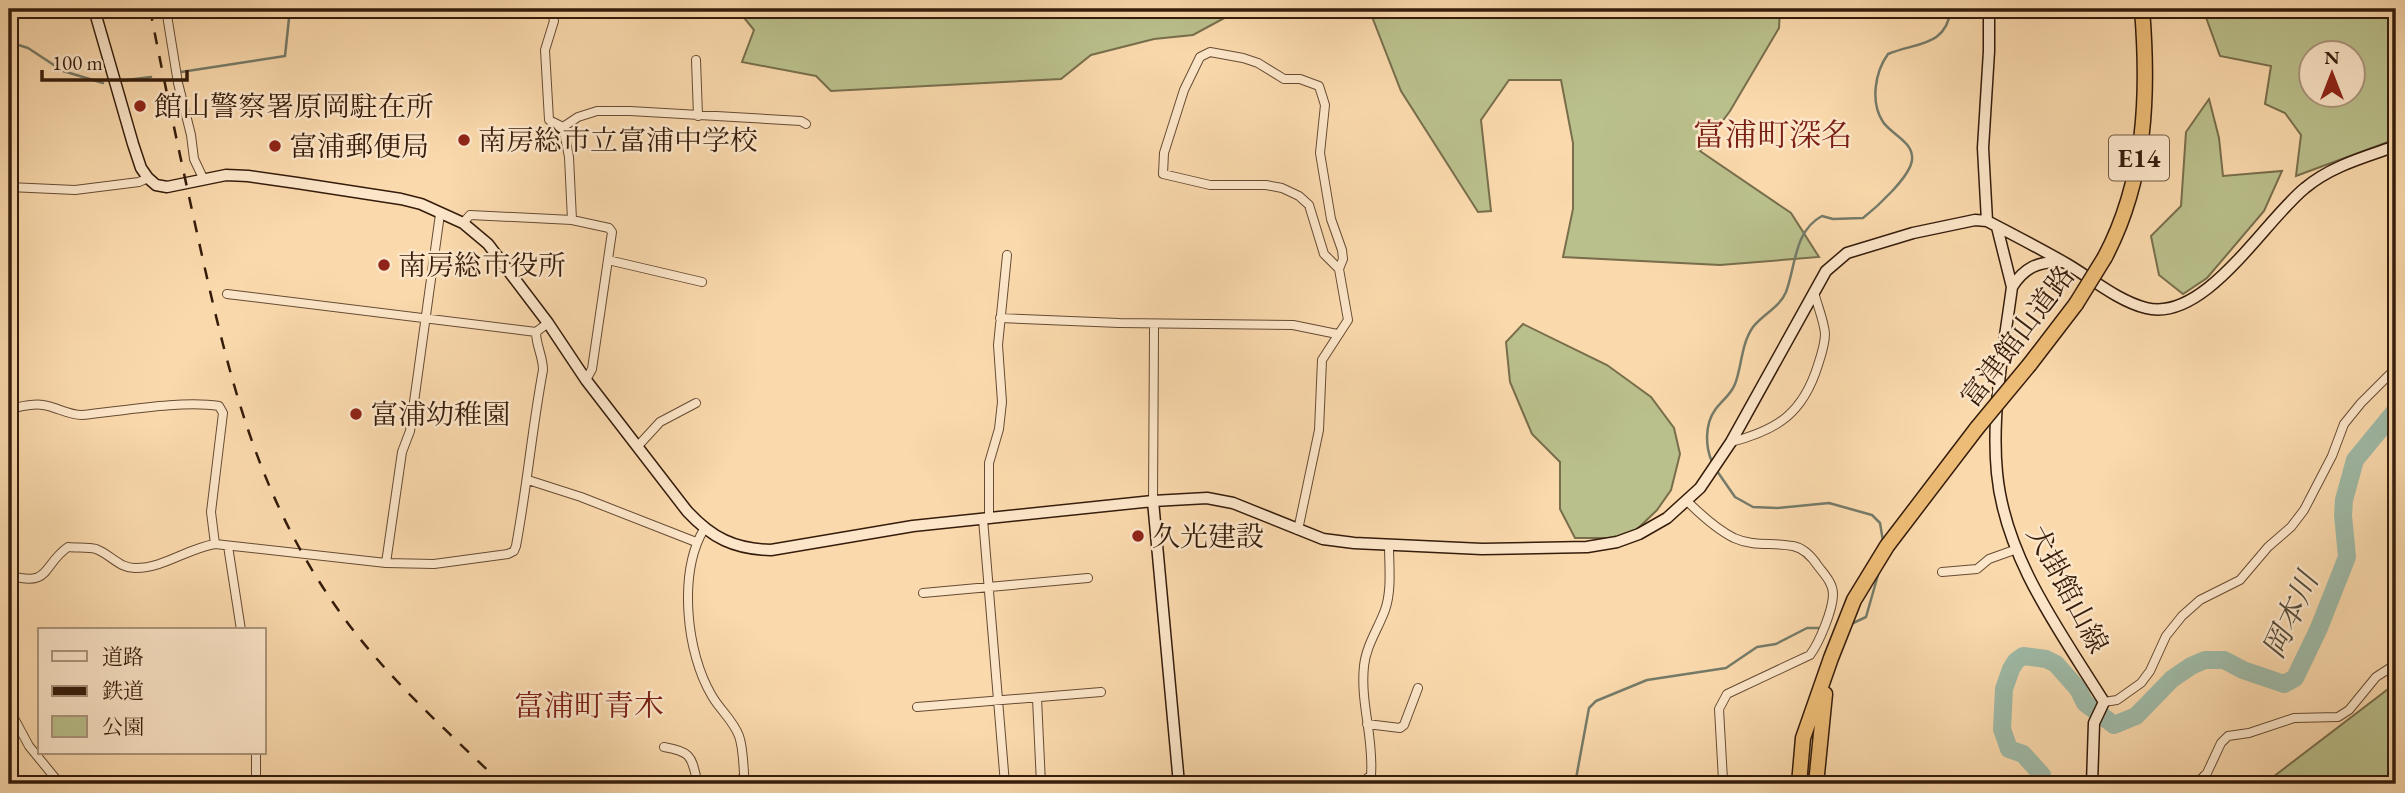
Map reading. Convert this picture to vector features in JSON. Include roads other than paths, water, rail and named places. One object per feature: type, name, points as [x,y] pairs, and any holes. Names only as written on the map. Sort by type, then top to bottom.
[{"type":"highway","name":"富津館山道路","points":[[1830,658],[1846,617],[1887,547],[2076,304],[2105,257],[2122,219],[2137,166],[2144,119],[2146,54],[2142,10]]},
{"type":"highway","points":[[1799,784],[1804,738],[1830,658]]},
{"type":"highway","points":[[1816,784],[1819,737],[1830,658]]},
{"type":"street","points":[[94,9],[133,144],[148,178],[156,185],[167,187],[226,175],[248,176],[401,199],[421,204],[463,223],[488,244],[548,323],[586,380],[704,529],[749,549],[771,550],[913,526],[1207,498],[1233,503],[1323,539],[1482,549],[1587,547],[1617,542],[1639,534],[1667,517],[1699,488],[1731,442],[1826,271],[1847,253],[1913,233],[1975,220],[1992,224],[2144,308],[2169,310],[2198,296],[2238,260],[2305,188],[2345,163],[2396,146]]},
{"type":"street","points":[[166,9],[194,159],[202,178]]},
{"type":"street","points":[[551,9],[554,21],[545,50],[549,120],[563,127]]},
{"type":"street","points":[[1989,9],[1983,148],[1992,224],[2012,287]]},
{"type":"street","points":[[1298,530],[1319,429],[1322,360],[1348,320],[1339,269],[1343,259],[1342,250],[1331,219],[1320,153],[1325,105],[1319,86],[1300,79],[1284,79],[1243,58],[1210,52],[1200,57],[1184,90],[1164,153],[1163,174],[1210,185],[1266,185],[1282,188],[1299,196],[1309,205],[1324,254],[1339,269]]},
{"type":"street","points":[[696,60],[698,116]]},
{"type":"street","points":[[563,127],[578,117],[597,111],[801,121],[806,124]]},
{"type":"street","points":[[563,127],[569,157],[572,220]]},
{"type":"street","points":[[9,187],[75,190],[139,182],[148,178]]},
{"type":"street","points":[[386,563],[402,452],[410,431],[440,214]]},
{"type":"street","points":[[463,223],[470,215],[485,214],[572,220],[609,228],[612,232],[592,369],[586,380]]},
{"type":"street","points":[[1005,784],[988,587],[986,519],[989,463],[999,429],[1002,402],[998,345],[1007,255]]},
{"type":"street","points":[[608,260],[702,282]]},
{"type":"street","points":[[2012,287],[2019,276],[2029,268],[2045,261],[2064,262]]},
{"type":"street","name":"犬掛館山線","points":[[2012,287],[1998,411],[1996,463],[2001,496],[2017,549],[2046,607],[2103,704]]},
{"type":"street","points":[[1731,442],[1774,428],[1796,410],[1814,379],[1825,334],[1814,292]]},
{"type":"street","points":[[227,294],[536,332],[548,323]]},
{"type":"street","points":[[1000,318],[1119,323],[1293,325],[1337,334]]},
{"type":"street","points":[[1154,330],[1153,502],[1179,784]]},
{"type":"street","points":[[9,575],[27,580],[41,577],[68,547],[95,549],[133,569],[158,566],[196,547],[215,544],[386,563],[435,564],[508,554],[514,551],[528,480],[530,440],[543,370],[543,360],[536,346],[536,332]]},
{"type":"street","points":[[2092,784],[2095,723],[2103,704],[2117,699],[2141,683],[2150,671],[2166,636],[2182,616],[2200,600],[2240,580],[2268,547],[2291,527],[2304,510],[2332,456],[2344,424],[2396,368]]},
{"type":"street","points":[[637,447],[660,422],[696,403]]},
{"type":"street","points":[[9,409],[36,404],[47,405],[70,415],[82,415],[157,407],[209,404],[219,406],[223,413],[211,512],[215,544]]},
{"type":"street","points":[[528,480],[581,497],[696,542]]},
{"type":"street","points":[[1687,501],[1710,523],[1734,538],[1754,545],[1793,546],[1802,549],[1814,559],[1831,584],[1833,595],[1817,645],[1810,655],[1727,694],[1719,709],[1719,735],[1723,780],[1728,784]]},
{"type":"street","points":[[704,529],[696,542],[690,567],[689,609],[694,645],[709,690],[734,724],[740,739],[744,781],[732,784]]},
{"type":"street","points":[[1361,784],[1371,775],[1372,760],[1363,678],[1364,661],[1386,608],[1389,592],[1388,545]]},
{"type":"street","points":[[228,547],[241,628]]},
{"type":"street","points":[[1942,572],[1977,569],[1989,559],[2017,549]]},
{"type":"street","points":[[923,593],[1088,578]]},
{"type":"street","points":[[2196,784],[2207,773],[2221,743],[2228,736],[2249,733],[2294,718],[2338,717],[2348,710],[2376,677],[2396,664]]},
{"type":"street","points":[[1367,724],[1400,728],[1404,725],[1418,688]]},
{"type":"street","points":[[917,707],[1101,692]]},
{"type":"street","points":[[1037,698],[1041,784]]},
{"type":"street","points":[[9,719],[15,720],[29,746],[60,784]]},
{"type":"street","points":[[664,747],[683,750],[688,755],[698,784]]},
{"type":"street","points":[[256,754],[256,784]]},
{"type":"waterway","points":[[181,72],[285,56],[290,9]]},
{"type":"waterway","points":[[1712,462],[1708,449],[1709,422],[1717,407],[1733,388],[1746,341],[1753,327],[1780,302],[1786,292],[1797,249],[1806,230],[1822,216],[1833,219],[1863,218],[1892,191],[1910,167],[1912,154],[1909,148],[1883,122],[1879,114],[1875,96],[1877,78],[1888,54],[1937,37],[1948,21],[1951,9]]},
{"type":"waterway","points":[[9,42],[28,48],[63,71],[103,83]]},
{"type":"waterway","points":[[119,81],[151,77]]},
{"type":"waterway","name":"岡本川","points":[[2042,784],[2042,775],[2023,754],[2009,749],[2002,729],[2004,689],[2011,669],[2023,656],[2046,659],[2056,664],[2078,689],[2085,703],[2114,725],[2136,716],[2172,679],[2205,660],[2224,660],[2243,670],[2284,684],[2295,678],[2319,628],[2347,557],[2344,500],[2355,460],[2396,410]]},
{"type":"waterway","points":[[1717,471],[1735,497],[1753,507],[1777,508],[1829,503],[1872,515],[1880,523],[1883,541]]},
{"type":"waterway","points":[[1849,625],[1866,617],[1880,568]]},
{"type":"waterway","points":[[1575,784],[1589,708],[1596,701],[1647,680],[1726,668],[1757,647],[1776,644],[1807,628],[1821,628]]},
{"type":"railway","points":[[150,9],[222,340],[250,434],[287,524],[339,611],[376,658],[416,701],[502,784]]},
{"type":"place","name":"館山警察署原岡駐在所","points":[[140,106]]},
{"type":"place","name":"南房総市立富浦中学校","points":[[464,140]]},
{"type":"place","name":"富浦郵便局","points":[[275,146]]},
{"type":"place","name":"南房総市役所","points":[[384,265]]},
{"type":"place","name":"富浦幼稚園","points":[[356,414]]},
{"type":"place","name":"久光建設","points":[[1138,536]]},
{"type":"district","name":"富浦町深名","points":[[1773,135]]},
{"type":"district","name":"富浦町青木","points":[[589,705]]}]
